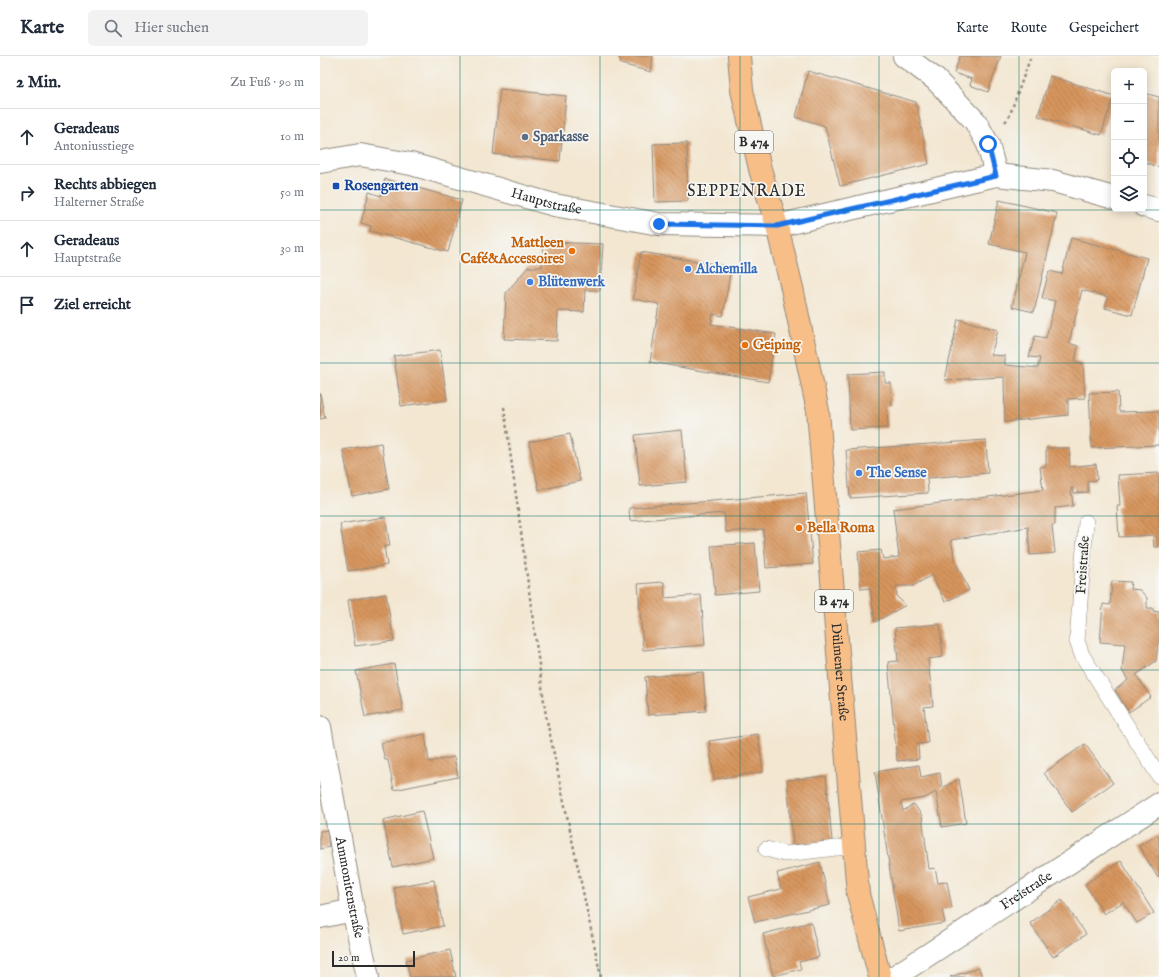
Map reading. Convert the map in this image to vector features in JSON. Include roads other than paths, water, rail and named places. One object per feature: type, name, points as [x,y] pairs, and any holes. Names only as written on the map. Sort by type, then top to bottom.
[{"type":"main road","name":"B 474","points":[[739,56],[742,90],[760,169],[777,226]]},
{"type":"main road","name":"Dülmener Straße","points":[[777,226],[792,288],[818,411],[858,894],[880,977]]},
{"type":"street","points":[[904,56],[935,79],[975,122],[988,144],[996,176]]},
{"type":"street","name":"Hauptstraße","points":[[320,162],[360,156],[411,164],[554,204],[659,224],[777,226],[996,176],[1053,182],[1111,197]]},
{"type":"street","points":[[1147,207],[1159,210]]},
{"type":"street","name":"Ammonitenstraße","points":[[320,727],[353,910],[368,977]]},
{"type":"street","name":"Freistraße","points":[[902,972],[1159,804]]},
{"type":"street","points":[[320,917],[353,910]]},
{"type":"lane","name":"Freistraße","points":[[1086,522],[1077,641],[1082,655],[1159,776]]},
{"type":"lane","points":[[766,849],[785,854],[854,846]]},
{"type":"place","name":"Sparkasse","points":[[525,137]]},
{"type":"place","name":"Rosengarten","points":[[336,186]]},
{"type":"place","name":"Mattleen Café&Accessoires","points":[[572,251]]},
{"type":"place","name":"Alchemilla","points":[[688,269]]},
{"type":"place","name":"Blütenwerk","points":[[530,282]]},
{"type":"place","name":"Geiping","points":[[745,345]]},
{"type":"place","name":"The Sense","points":[[859,473]]},
{"type":"place","name":"Bella Roma","points":[[799,528]]},
{"type":"district","name":"SEPPENRADE","points":[[747,192]]}]
